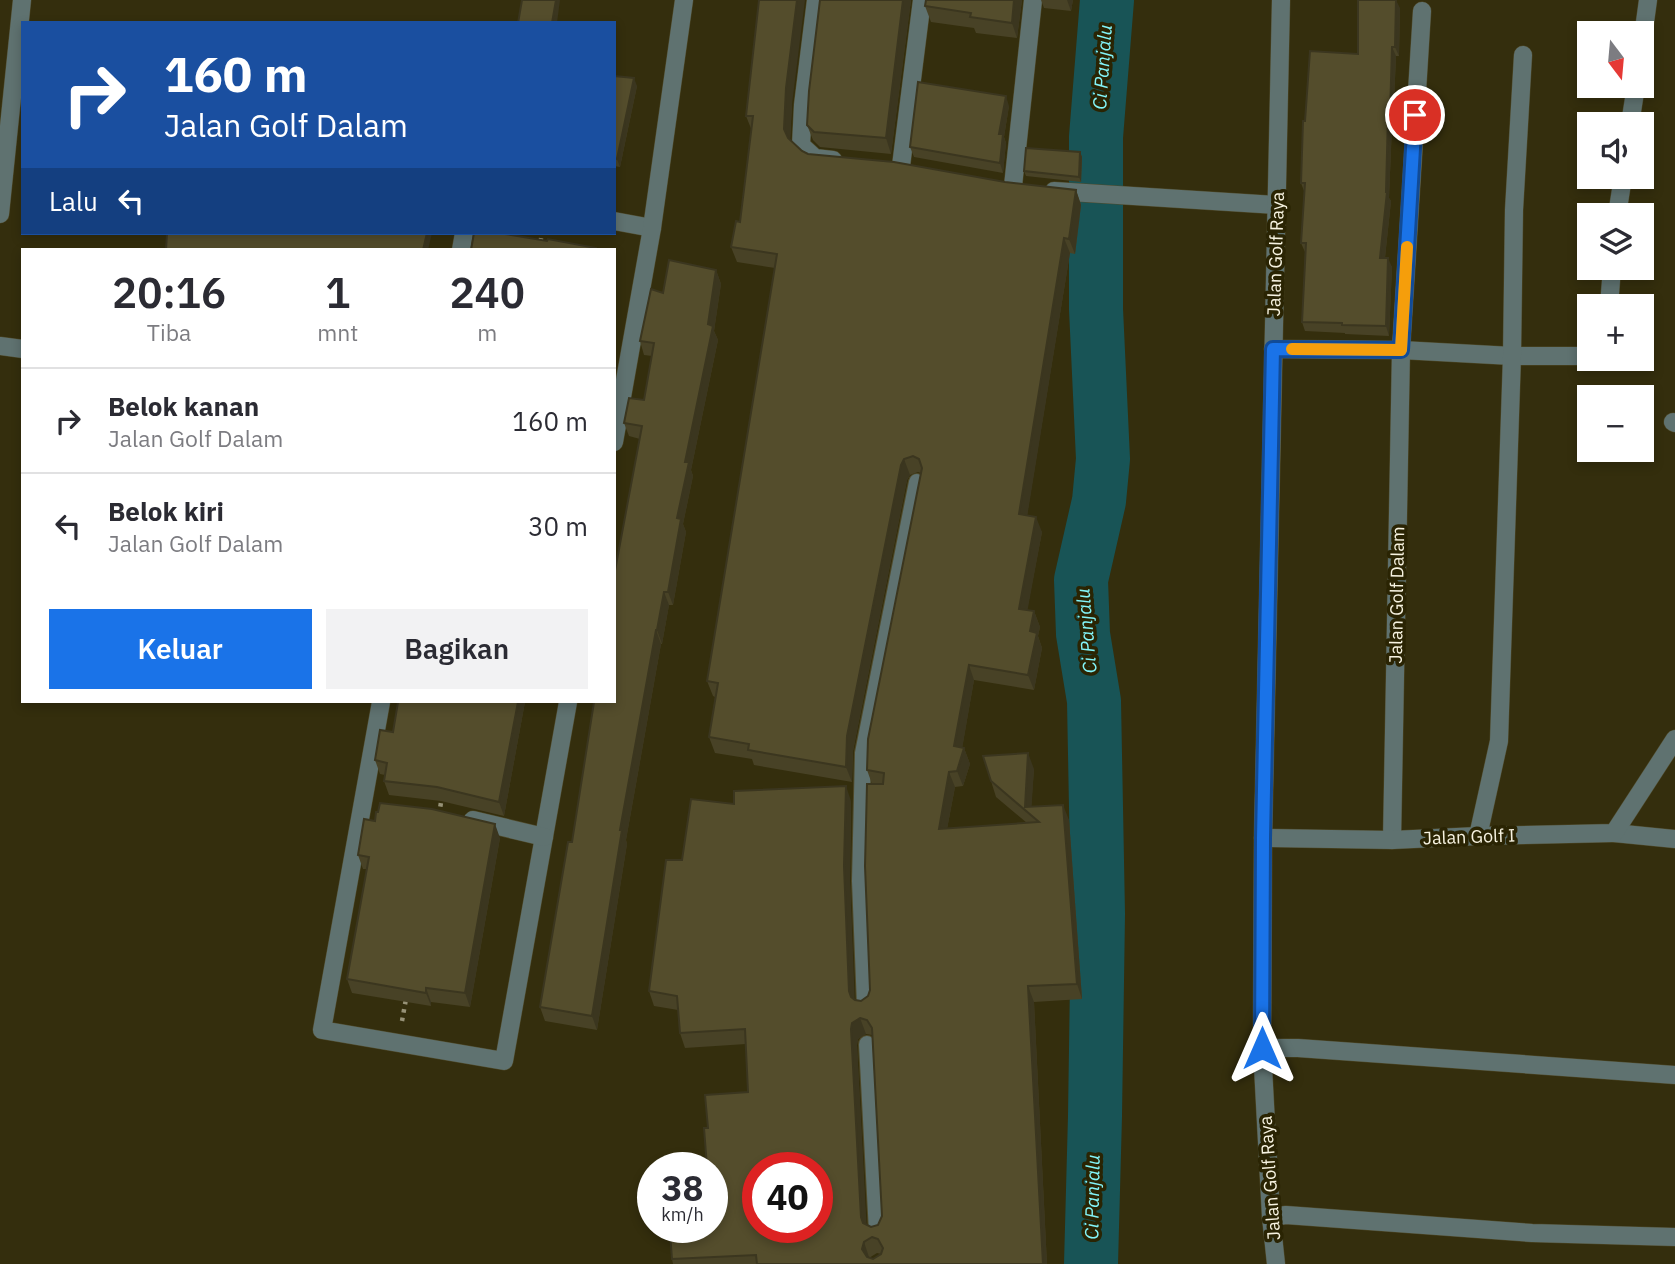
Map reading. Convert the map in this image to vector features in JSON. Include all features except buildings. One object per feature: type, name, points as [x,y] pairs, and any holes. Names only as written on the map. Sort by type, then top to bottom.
[{"type":"street","points":[[21,21],[22,0]]},
{"type":"street","points":[[616,431],[652,228],[684,0]]},
{"type":"street","points":[[816,0],[803,105],[802,145],[815,158],[852,162]]},
{"type":"street","points":[[901,167],[922,0]]},
{"type":"street","points":[[1033,0],[1018,187],[1072,193],[1277,205]]},
{"type":"street","name":"Jalan Golf Raya","points":[[1276,1264],[1262,1048],[1263,838],[1281,0]]},
{"type":"street","points":[[1645,21],[1648,0]]},
{"type":"street","name":"Jalan Golf Dalam","points":[[1392,840],[1401,350],[1422,11]]},
{"type":"street","points":[[0,214],[17,118],[21,24]]},
{"type":"street","points":[[1478,836],[1499,741],[1512,356],[1514,209],[1523,55]]},
{"type":"street","points":[[616,221],[652,228]]},
{"type":"street","points":[[0,346],[21,349]]},
{"type":"street","points":[[1273,349],[1401,350],[1512,356],[1577,354]]},
{"type":"street","points":[[381,703],[369,804],[323,1030],[504,1061],[568,703]]},
{"type":"street","points":[[1614,833],[1675,739]]},
{"type":"street","points":[[452,815],[544,836]]},
{"type":"street","name":"Jalan Golf I","points":[[1263,838],[1392,840],[1614,833],[1675,839]]},
{"type":"street","points":[[1262,1048],[1311,1048],[1675,1075]]},
{"type":"street","points":[[1271,1217],[1286,1214],[1532,1233],[1675,1237]]},
{"type":"lane","points":[[866,1006],[860,881],[863,753],[917,482]]},
{"type":"lane","points":[[867,1044],[877,1232]]},
{"type":"path","points":[[437,826],[443,788]]},
{"type":"path","points":[[398,1043],[408,989]]},
{"type":"waterway","name":"Ci Panjalu","points":[[1091,1264],[1098,914],[1094,701],[1083,634],[1081,580],[1099,501],[1103,459],[1096,309],[1096,137],[1107,0]]},
{"type":"slow traffic","points":[[1292,349],[1401,350],[1407,247]]},
{"type":"route","points":[[1262,1048],[1263,838],[1273,349],[1401,350],[1415,115]]}]
